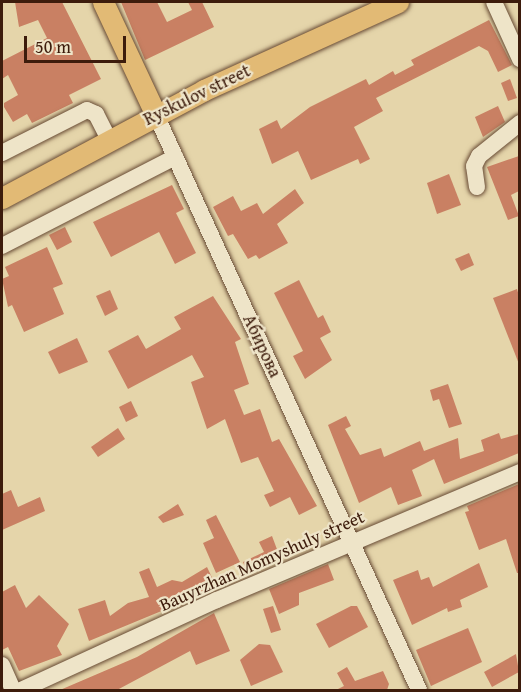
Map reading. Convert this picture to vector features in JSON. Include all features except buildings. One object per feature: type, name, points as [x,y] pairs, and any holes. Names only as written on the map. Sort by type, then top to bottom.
[{"type":"main road","name":"Абирова","points":[[104,2],[156,115]]},
{"type":"main road","name":"Ryskulov street","points":[[2,198],[156,115],[398,2]]},
{"type":"street","points":[[494,2],[519,59]]},
{"type":"street","points":[[2,153],[87,110],[96,114],[110,140]]},
{"type":"street","name":"Абирова","points":[[156,115],[353,540],[419,690]]},
{"type":"street","points":[[477,187],[474,166],[479,156],[519,123]]},
{"type":"street","points":[[2,246],[175,157]]},
{"type":"street","name":"Bauyrzhan Momyshuly street","points":[[21,690],[353,540],[519,472]]},
{"type":"street","points":[[2,665],[13,690]]}]
